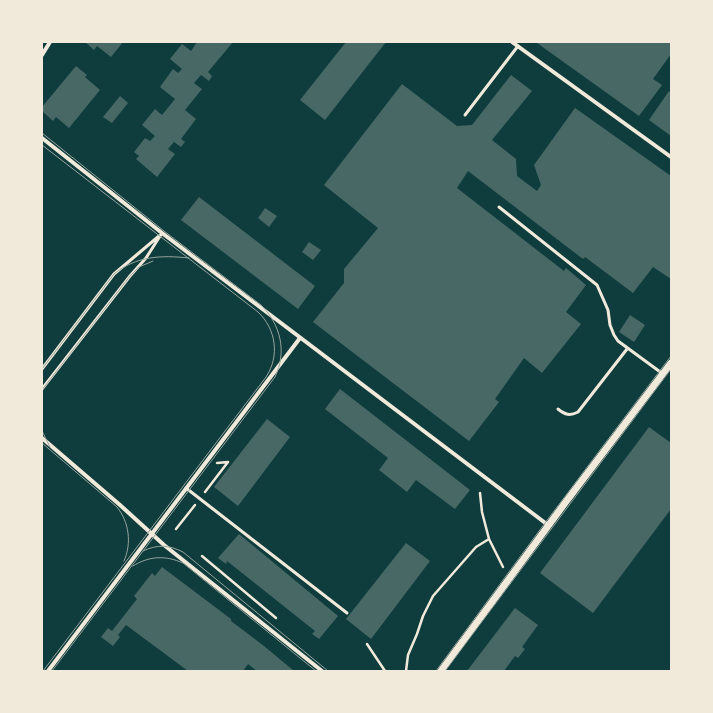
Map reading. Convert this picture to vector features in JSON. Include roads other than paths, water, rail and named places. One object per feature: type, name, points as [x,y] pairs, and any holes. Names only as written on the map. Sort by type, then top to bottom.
[{"type":"street","points":[[42,54],[50,42]]},
{"type":"street","points":[[512,42],[671,157]]},
{"type":"street","points":[[42,138],[162,233],[548,525]]},
{"type":"street","points":[[48,671],[300,338]]},
{"type":"street","points":[[441,671],[548,525],[671,363]]},
{"type":"street","points":[[42,438],[164,545],[322,671]]},
{"type":"lane","points":[[464,115],[518,46]]},
{"type":"lane","points":[[499,207],[597,285],[608,310],[610,325],[618,341],[663,374]]},
{"type":"lane","points":[[42,369],[114,274],[162,233]]},
{"type":"lane","points":[[42,389],[130,276],[146,258],[162,233]]},
{"type":"lane","points":[[558,409],[563,413],[572,415],[578,412],[627,349]]},
{"type":"lane","points":[[186,488],[347,613]]},
{"type":"tram line","points":[[42,133],[164,231],[261,305],[273,321],[280,339],[281,349],[279,368],[275,377],[52,671]]},
{"type":"tram line","points":[[42,145],[258,312],[269,326],[274,343],[273,360],[266,377],[43,671]]},
{"type":"tram line","points":[[42,369],[114,274],[131,263],[149,258],[189,258]]},
{"type":"tram line","points":[[42,390],[130,276],[139,267],[153,261]]},
{"type":"tram line","points":[[436,671],[671,356]]},
{"type":"tram line","points":[[445,671],[671,369]]},
{"type":"tram line","points":[[42,431],[50,447]]},
{"type":"tram line","points":[[42,443],[117,507],[127,526],[128,533],[128,547],[124,561]]},
{"type":"tram line","points":[[143,551],[154,547],[163,546],[183,552],[328,671]]},
{"type":"tram line","points":[[133,566],[145,560],[157,558],[176,560],[183,563],[316,671]]}]
